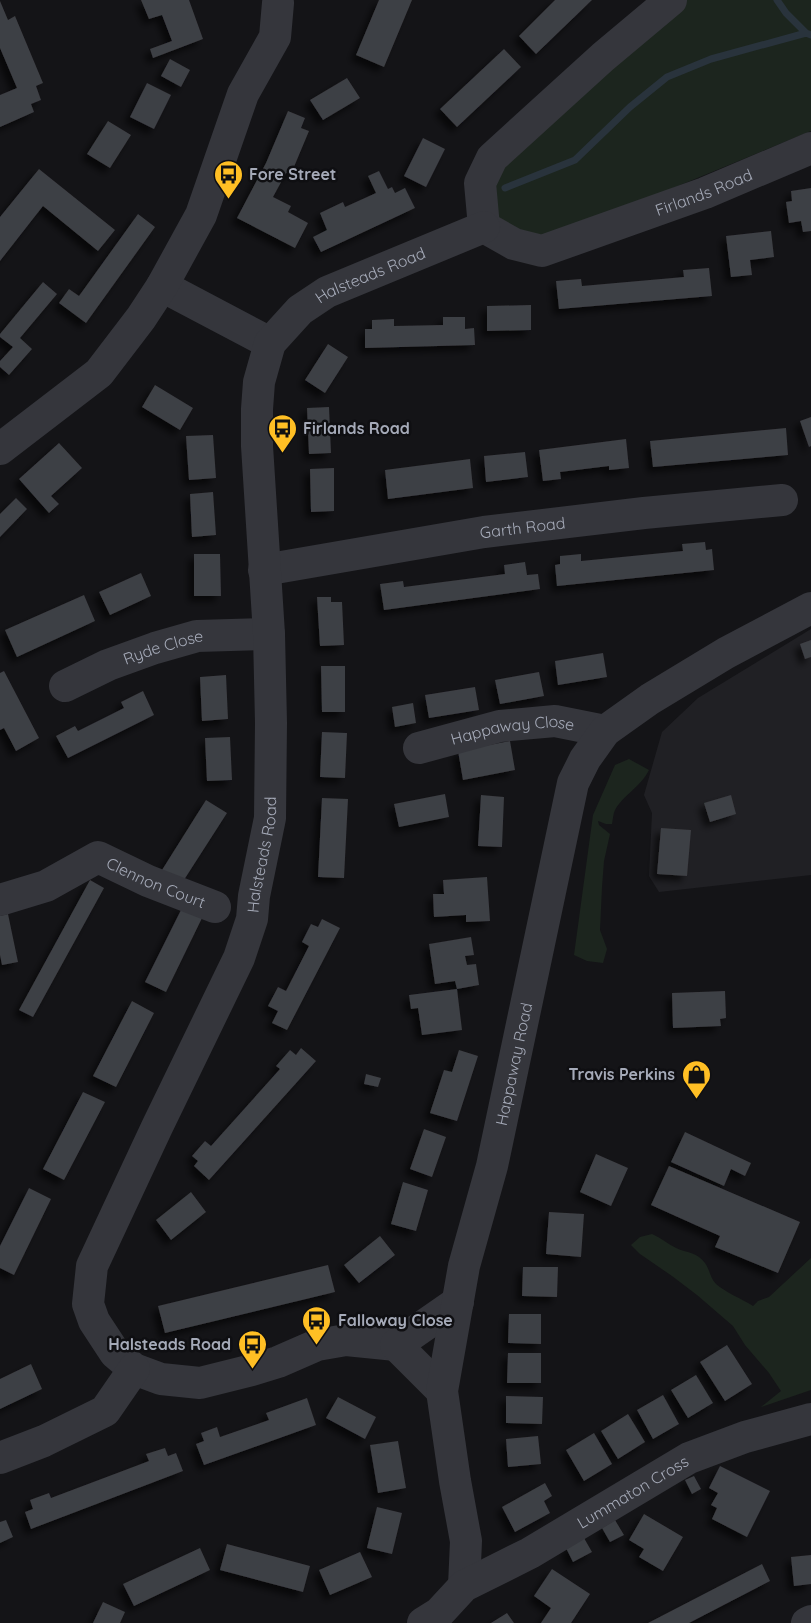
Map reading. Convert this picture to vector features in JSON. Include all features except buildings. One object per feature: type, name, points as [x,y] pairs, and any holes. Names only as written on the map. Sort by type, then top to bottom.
[{"type":"street","points":[[484,228],[480,183],[492,158],[595,64],[671,0]]},
{"type":"street","points":[[0,449],[99,373],[162,286],[201,215],[243,94],[275,37],[274,1]]},
{"type":"street","name":"Firlands Road","points":[[484,228],[514,244],[542,251],[705,193],[811,148]]},
{"type":"street","name":"Halsteads Road","points":[[396,1345],[346,1340],[317,1345],[278,1362],[200,1383],[161,1379],[134,1369],[115,1353],[94,1321],[88,1304],[92,1266],[239,958],[252,919],[254,896],[270,818],[269,634],[257,446],[257,409],[259,382],[270,343],[300,310],[327,292],[484,228]]},
{"type":"street","points":[[162,286],[270,343]]},
{"type":"street","name":"Garth Road","points":[[264,570],[484,532],[639,513],[782,500]]},
{"type":"street","name":"Happaway Road","points":[[464,1586],[466,1541],[442,1391],[464,1266],[492,1166],[573,783],[585,759],[605,731],[650,699],[726,653],[811,608]]},
{"type":"street","name":"Ryde Close","points":[[65,686],[108,665],[197,636],[269,634]]},
{"type":"street","name":"Happaway Close","points":[[419,748],[500,726],[555,721],[605,731]]},
{"type":"street","name":"Clennon Court","points":[[0,900],[46,886],[98,857],[148,881],[215,907]]},
{"type":"street","points":[[442,1391],[396,1345],[458,1302]]},
{"type":"street","points":[[0,1458],[44,1441],[105,1411],[134,1369]]},
{"type":"street","name":"Lummaton Cross","points":[[464,1586],[530,1553],[689,1458],[745,1437],[811,1419]]},
{"type":"street","points":[[423,1623],[439,1613],[464,1586]]},
{"type":"street","points":[[807,1623],[811,1621]]},
{"type":"shaded area","points":[[681,0],[811,0],[811,131],[644,200],[542,236],[515,233],[501,223],[491,208],[489,180]]},
{"type":"shaded area","points":[[811,629],[811,875],[659,892],[649,876],[652,813],[644,795],[662,732],[698,698]]},
{"type":"shaded area","points":[[629,759],[649,770],[641,782],[619,804],[614,812],[612,824],[598,821],[599,825],[610,834],[604,861],[600,930],[607,949],[603,963],[587,961],[574,955],[593,815],[615,765]]},
{"type":"shaded area","points":[[652,1234],[676,1248],[699,1257],[705,1263],[716,1284],[753,1306],[758,1301],[769,1297],[811,1258],[811,1390],[761,1407],[781,1391],[733,1326],[697,1295],[631,1245],[640,1237]]},
{"type":"waterway","points":[[777,0],[786,13],[806,33]]},
{"type":"waterway","points":[[505,188],[575,160],[630,107],[667,77],[711,59],[806,33],[811,35]]},
{"type":"place","name":"Fore Street","points":[[228,200]]},
{"type":"place","name":"Firlands Road","points":[[282,454]]},
{"type":"place","name":"Travis Perkins","points":[[696,1100]]},
{"type":"place","name":"Falloway Close","points":[[317,1346]]},
{"type":"place","name":"Halsteads Road","points":[[252,1370]]}]
